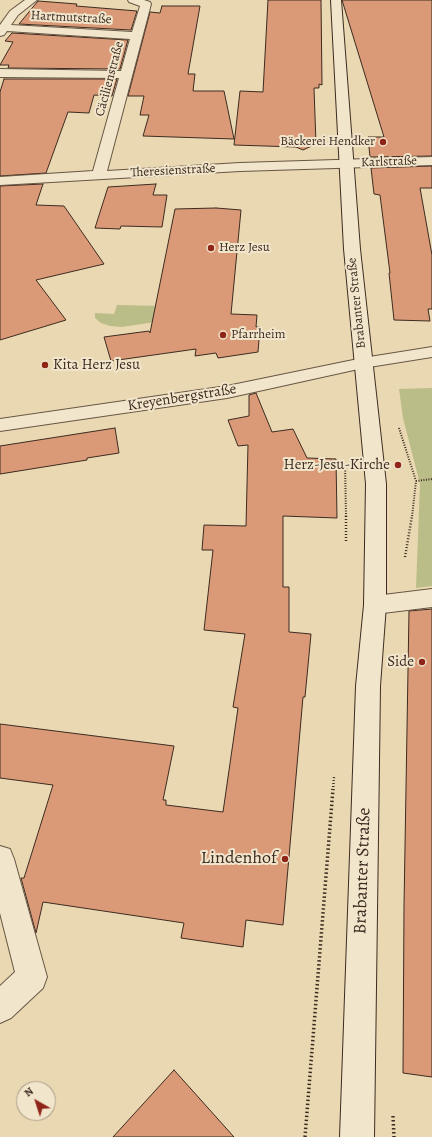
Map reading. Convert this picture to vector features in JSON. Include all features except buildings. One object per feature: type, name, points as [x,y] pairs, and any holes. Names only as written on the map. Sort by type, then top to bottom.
[{"type":"street","name":"Hartmutstraße","points":[[2,31],[14,13],[32,0]]},
{"type":"street","name":"Cäcilienstraße","points":[[99,176],[136,36],[146,4],[133,0]]},
{"type":"street","name":"Brabanter Straße","points":[[336,0],[352,249],[376,484],[375,605],[368,686],[356,1137]]},
{"type":"street","points":[[0,13],[14,13]]},
{"type":"street","name":"Hartmutstraße","points":[[2,31],[136,36]]},
{"type":"street","points":[[0,73],[126,75]]},
{"type":"street","name":"Karlstraße","points":[[346,164],[432,161]]},
{"type":"street","name":"Theresienstraße","points":[[0,181],[240,167],[346,164]]},
{"type":"street","name":"Kreyenbergstraße","points":[[0,425],[226,392],[363,363],[432,352]]},
{"type":"street","points":[[375,605],[432,598]]},
{"type":"street","points":[[0,859],[32,977],[0,1007]]},
{"type":"path","points":[[345,463],[346,550]]},
{"type":"path","points":[[416,481],[432,479]]},
{"type":"path","points":[[305,1137],[334,772]]},
{"type":"green space","points":[[117,305],[162,306],[168,320],[122,327],[110,326],[101,323],[95,318],[95,313],[114,314]]},
{"type":"green space","points":[[432,388],[432,586],[416,588],[420,484],[403,418],[399,389]]},
{"type":"place","name":"Bäckerei Hendker","points":[[383,142]]},
{"type":"place","name":"Herz Jesu","points":[[211,248]]},
{"type":"place","name":"Pfarrheim","points":[[223,335]]},
{"type":"place","name":"Kita Herz Jesu","points":[[45,365]]},
{"type":"place","name":"Herz-Jesu-Kirche","points":[[398,465]]},
{"type":"place","name":"Side","points":[[422,662]]},
{"type":"place","name":"Lindenhof","points":[[285,859]]}]
